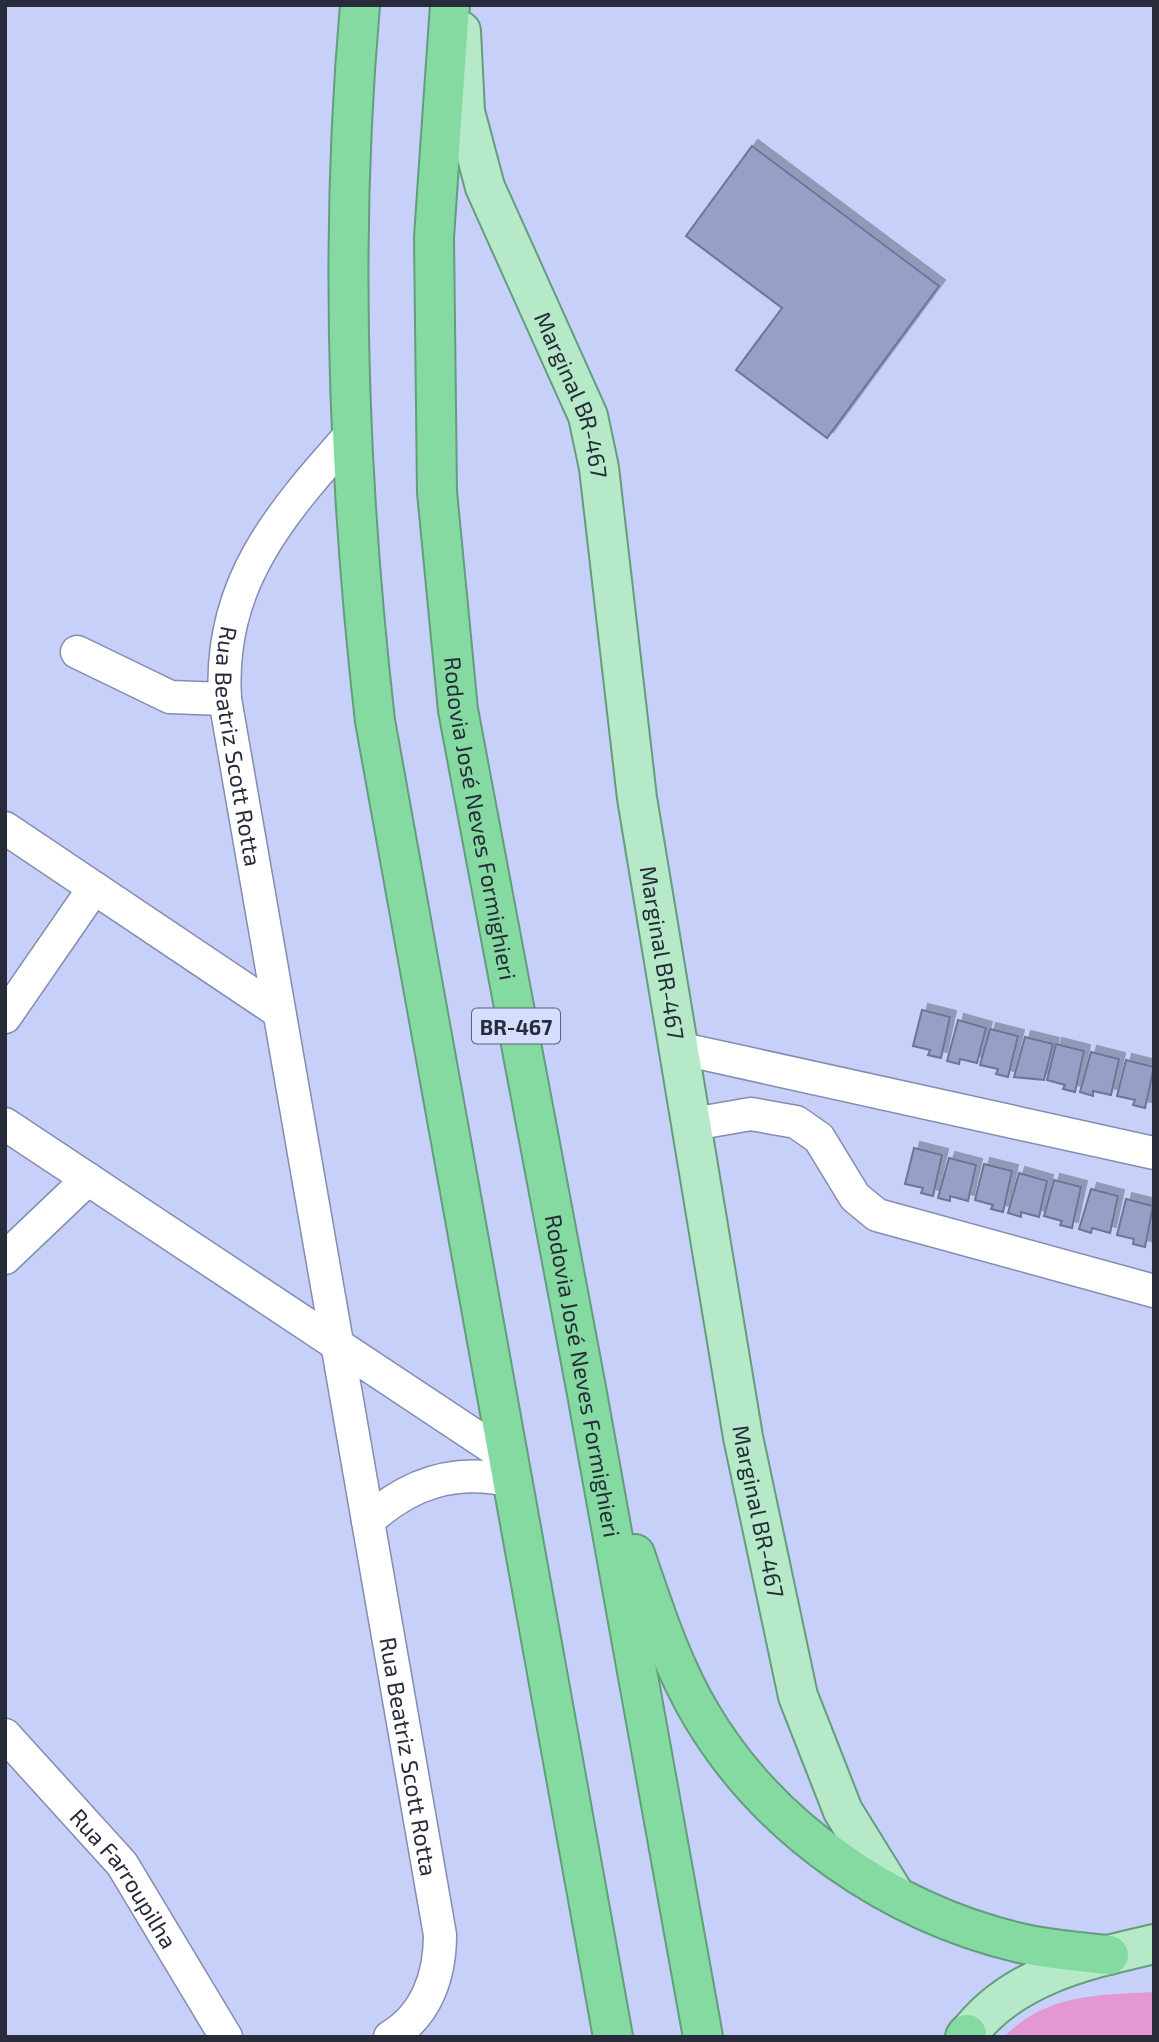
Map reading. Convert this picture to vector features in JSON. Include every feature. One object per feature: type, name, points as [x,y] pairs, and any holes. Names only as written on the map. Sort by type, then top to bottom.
[{"type":"highway","points":[[360,5],[348,265],[353,432],[363,617],[375,721],[613,2037]]},
{"type":"highway","name":"Rodovia José Neves Formighieri","points":[[450,5],[434,237],[437,492],[458,710],[586,1388],[703,2037]]},
{"type":"highway","points":[[586,1388],[634,1550],[671,1658],[702,1717],[731,1758],[767,1799],[796,1827],[847,1867],[940,1917],[1019,1943],[1110,1955]]},
{"type":"main road","name":"Marginal BR-467","points":[[460,5],[465,112],[485,187],[588,416],[599,468],[637,798],[743,1437],[798,1696],[843,1811],[895,1895]]},
{"type":"main road","points":[[966,2036],[1007,1996],[1056,1969],[1154,1944]]},
{"type":"main road","points":[[1110,1955],[1154,1964]]},
{"type":"street","name":"Rua Beatriz Scott Rotta","points":[[353,432],[290,503],[246,574],[228,630],[225,699],[440,1935],[438,1964],[430,1992],[410,2021],[390,2037]]},
{"type":"street","points":[[77,652],[170,697],[225,699]]},
{"type":"street","points":[[5,828],[279,1012]]},
{"type":"street","points":[[5,1017],[94,888]]},
{"type":"street","points":[[678,1048],[1154,1153]]},
{"type":"street","points":[[744,1063],[751,1114]]},
{"type":"street","points":[[693,1124],[751,1114],[796,1122],[819,1138],[855,1197],[877,1214],[1154,1291]]},
{"type":"street","points":[[5,1124],[338,1345],[510,1470]]},
{"type":"street","points":[[5,1258],[88,1180]]},
{"type":"street","points":[[368,1521],[395,1498],[427,1482],[510,1470]]},
{"type":"street","name":"Rua Farroupilha","points":[[5,1735],[122,1864],[226,2037]]},
{"type":"shaded area","points":[[1154,1992],[1154,2037],[1004,2037],[1037,2012],[1073,1999]]},
{"type":"building","points":[[752,146],[939,286],[827,438],[736,370],[782,308],[686,236]]},
{"type":"building","points":[[922,1010],[950,1017],[941,1058],[928,1055],[930,1050],[913,1046]]},
{"type":"building","points":[[958,1020],[986,1028],[977,1063],[960,1059],[959,1064],[947,1061]]},
{"type":"building","points":[[990,1029],[1018,1036],[1008,1077],[996,1074],[998,1069],[980,1065]]},
{"type":"building","points":[[1025,1037],[1053,1044],[1044,1080],[1014,1077]]},
{"type":"building","points":[[1056,1044],[1084,1051],[1075,1092],[1063,1089],[1065,1085],[1047,1080]]},
{"type":"building","points":[[1091,1052],[1119,1059],[1111,1095],[1093,1091],[1093,1096],[1080,1092]]},
{"type":"building","points":[[1126,1060],[1154,1067],[1145,1108],[1133,1105],[1135,1100],[1117,1096]]},
{"type":"building","points":[[914,1148],[942,1155],[933,1196],[921,1193],[923,1188],[905,1184]]},
{"type":"building","points":[[949,1158],[976,1165],[968,1201],[950,1196],[950,1201],[938,1198]]},
{"type":"building","points":[[984,1164],[1012,1171],[1003,1212],[991,1209],[993,1205],[975,1200]]},
{"type":"building","points":[[1019,1173],[1047,1181],[1039,1217],[1021,1212],[1021,1217],[1008,1213]]},
{"type":"building","points":[[1054,1180],[1081,1187],[1072,1228],[1060,1225],[1062,1221],[1044,1216]]},
{"type":"building","points":[[1091,1189],[1118,1196],[1110,1233],[1092,1228],[1091,1233],[1079,1229]]},
{"type":"building","points":[[1126,1199],[1153,1206],[1145,1247],[1133,1244],[1134,1239],[1117,1235]]}]
